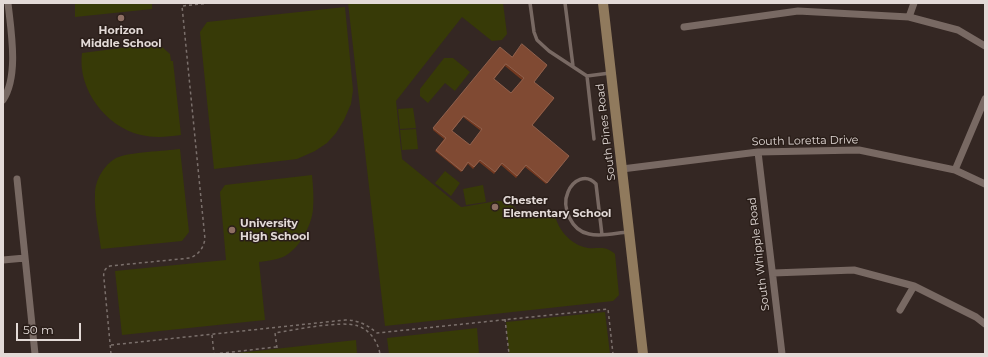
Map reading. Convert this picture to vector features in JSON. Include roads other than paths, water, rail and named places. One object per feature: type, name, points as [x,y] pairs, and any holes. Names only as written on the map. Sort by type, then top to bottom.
[{"type":"street","points":[[3,100],[13,73],[13,49],[8,3]]},
{"type":"street","name":"South Pines Road","points":[[603,3],[643,354]]},
{"type":"street","points":[[909,17],[914,3]]},
{"type":"street","points":[[684,27],[798,11],[909,17],[958,30],[985,46]]},
{"type":"street","points":[[955,170],[985,99]]},
{"type":"street","name":"South Loretta Drive","points":[[622,169],[758,152],[859,150],[955,170],[985,184]]},
{"type":"street","name":"South Whipple Road","points":[[758,152],[782,354]]},
{"type":"street","points":[[18,179],[35,354]]},
{"type":"street","points":[[3,260],[25,258]]},
{"type":"street","points":[[773,273],[854,270],[914,286],[976,317],[985,324]]},
{"type":"street","points":[[900,310],[914,286]]},
{"type":"lane","points":[[530,3],[534,32],[537,40],[549,52],[587,76],[611,73]]},
{"type":"lane","points":[[565,3],[573,66]]},
{"type":"lane","points":[[587,76],[594,139]]},
{"type":"lane","points":[[602,235],[596,184],[592,179],[588,178],[578,180],[570,189],[566,200],[568,213],[576,227],[589,234],[602,235],[629,232]]},
{"type":"place","name":"Horizon Middle School","points":[[121,18]]},
{"type":"place","name":"Chester Elementary School","points":[[495,207]]},
{"type":"place","name":"University High School","points":[[232,230]]}]
